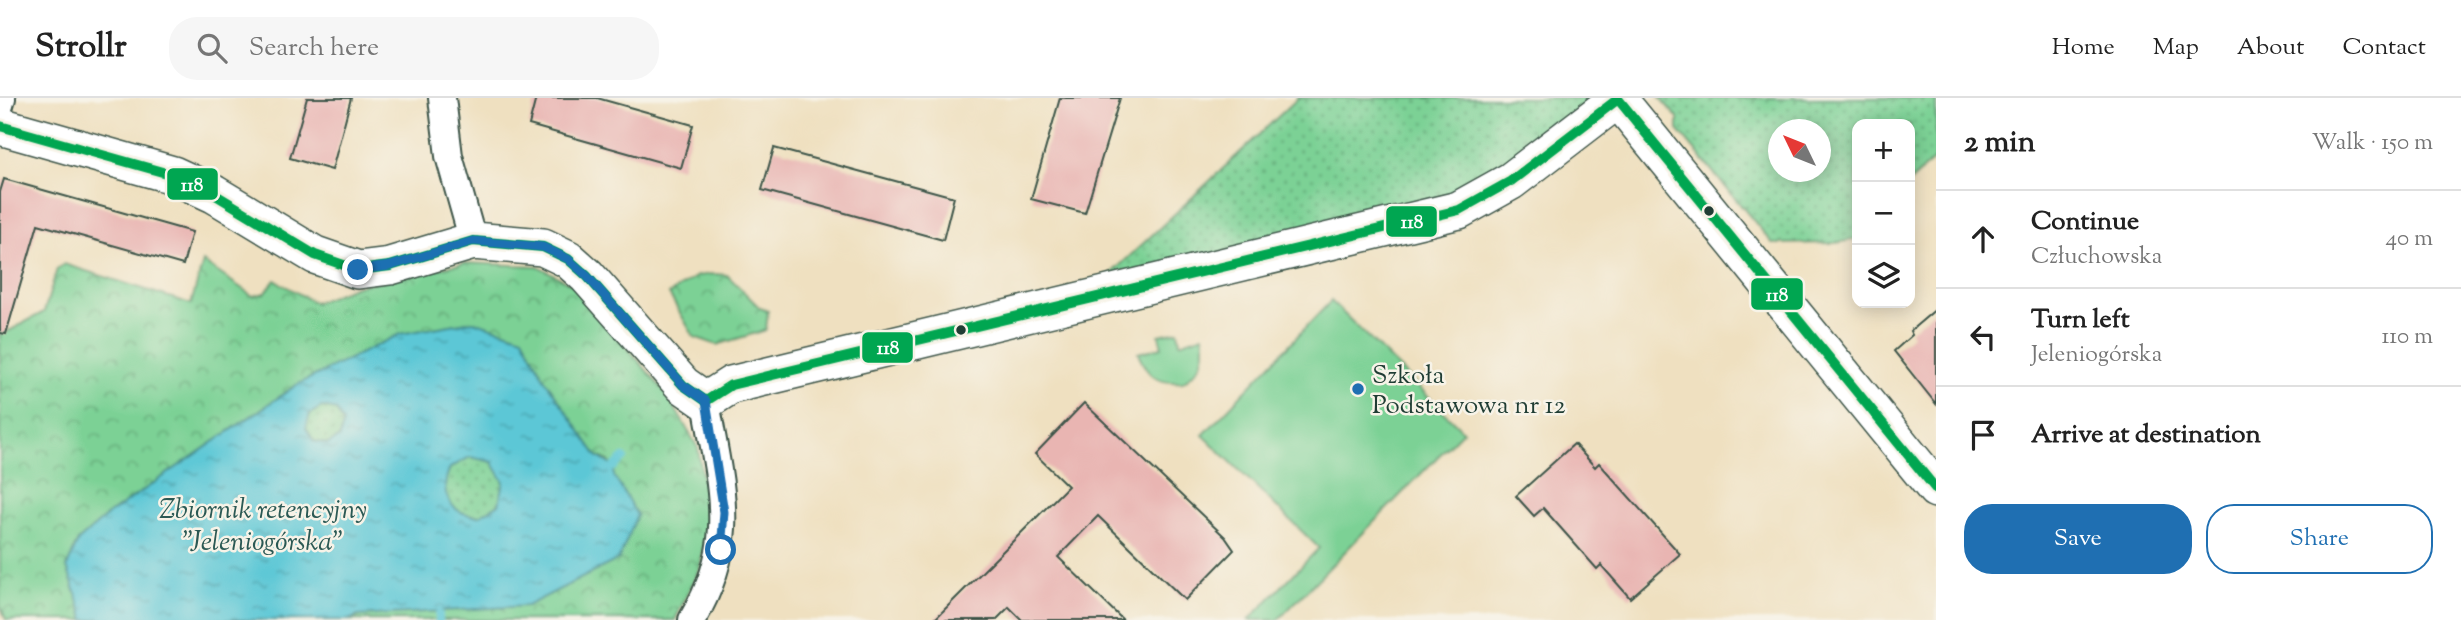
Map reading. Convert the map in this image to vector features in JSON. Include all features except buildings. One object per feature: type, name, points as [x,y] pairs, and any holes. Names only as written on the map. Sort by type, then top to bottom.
[{"type":"street","points":[[0,105],[2,98]]},
{"type":"street","points":[[442,98],[449,156],[473,241]]},
{"type":"street","points":[[706,401],[731,385],[1459,210],[1511,181],[1618,99],[1936,489]]},
{"type":"street","points":[[0,126],[173,175],[215,194],[315,255],[358,270],[390,266],[473,241],[543,247],[568,259],[587,276],[683,385],[706,401],[724,512],[721,550],[713,581],[692,620]]},
{"type":"green space","points":[[1298,98],[1588,98],[1581,110],[1490,177],[1463,191],[1100,284]]},
{"type":"green space","points":[[1660,98],[1936,98],[1936,158],[1915,177],[1915,119],[1852,119],[1852,240],[1836,243],[1773,244],[1678,130],[1678,118]]},
{"type":"green space","points":[[203,262],[253,296],[265,293],[275,280],[315,303],[356,286],[465,263],[538,266],[575,286],[666,393],[698,448],[708,515],[700,568],[675,620],[349,620],[636,515],[613,476],[609,461],[597,456],[545,380],[523,337],[473,321],[401,334],[298,384],[109,514],[78,541],[67,567],[85,620],[6,620],[0,605],[0,328],[9,331],[44,312],[57,269],[64,264],[191,304]]},
{"type":"green space","points":[[727,275],[760,308],[768,311],[766,330],[717,345],[694,337],[669,294],[697,276]]},
{"type":"green space","points":[[1331,301],[1463,431],[1278,620],[1249,620],[1319,548],[1203,435]]},
{"type":"green space","points":[[1178,331],[1180,343],[1203,335],[1204,350],[1201,362],[1194,373],[1183,382],[1160,380],[1145,368],[1138,353],[1162,347],[1159,335]]},
{"type":"green space","points":[[325,406],[338,412],[344,425],[338,438],[325,444],[312,438],[306,425],[312,412]]},
{"type":"green space","points":[[474,456],[495,465],[504,486],[495,507],[474,516],[453,507],[444,486],[453,465]]},
{"type":"water","name":"Zbiornik retencyjny \"Jeleniogórska\"","points":[[473,321],[523,337],[545,380],[597,456],[614,467],[614,476],[637,515],[619,559],[527,606],[358,616],[349,620],[85,620],[67,567],[78,541],[109,514],[298,384],[400,334]],"holes":[[[322,407],[336,410],[343,423],[340,437],[328,444],[314,441],[306,428],[310,414]],[[470,457],[492,462],[504,482],[499,504],[479,516],[461,512],[454,507],[447,494],[450,468]]]},
{"type":"waterway","points":[[614,467],[624,458]]},
{"type":"waterway","points":[[439,614],[439,620]]},
{"type":"transit line","name":"118","points":[[1618,99],[1936,489]]},
{"type":"transit line","name":"118","points":[[706,401],[731,385],[1459,210],[1511,181],[1618,99]]},
{"type":"transit line","name":"118","points":[[0,126],[173,175],[214,194],[315,255],[358,270],[390,266],[473,241],[543,247],[568,259],[587,276],[683,385],[706,401]]},
{"type":"place","name":"Szkoła Podstawowa nr 12","points":[[1358,389]]},
{"type":"route","points":[[358,270],[390,266],[473,241],[543,247],[568,259],[587,276],[683,385],[706,401],[724,512],[721,550]]}]
